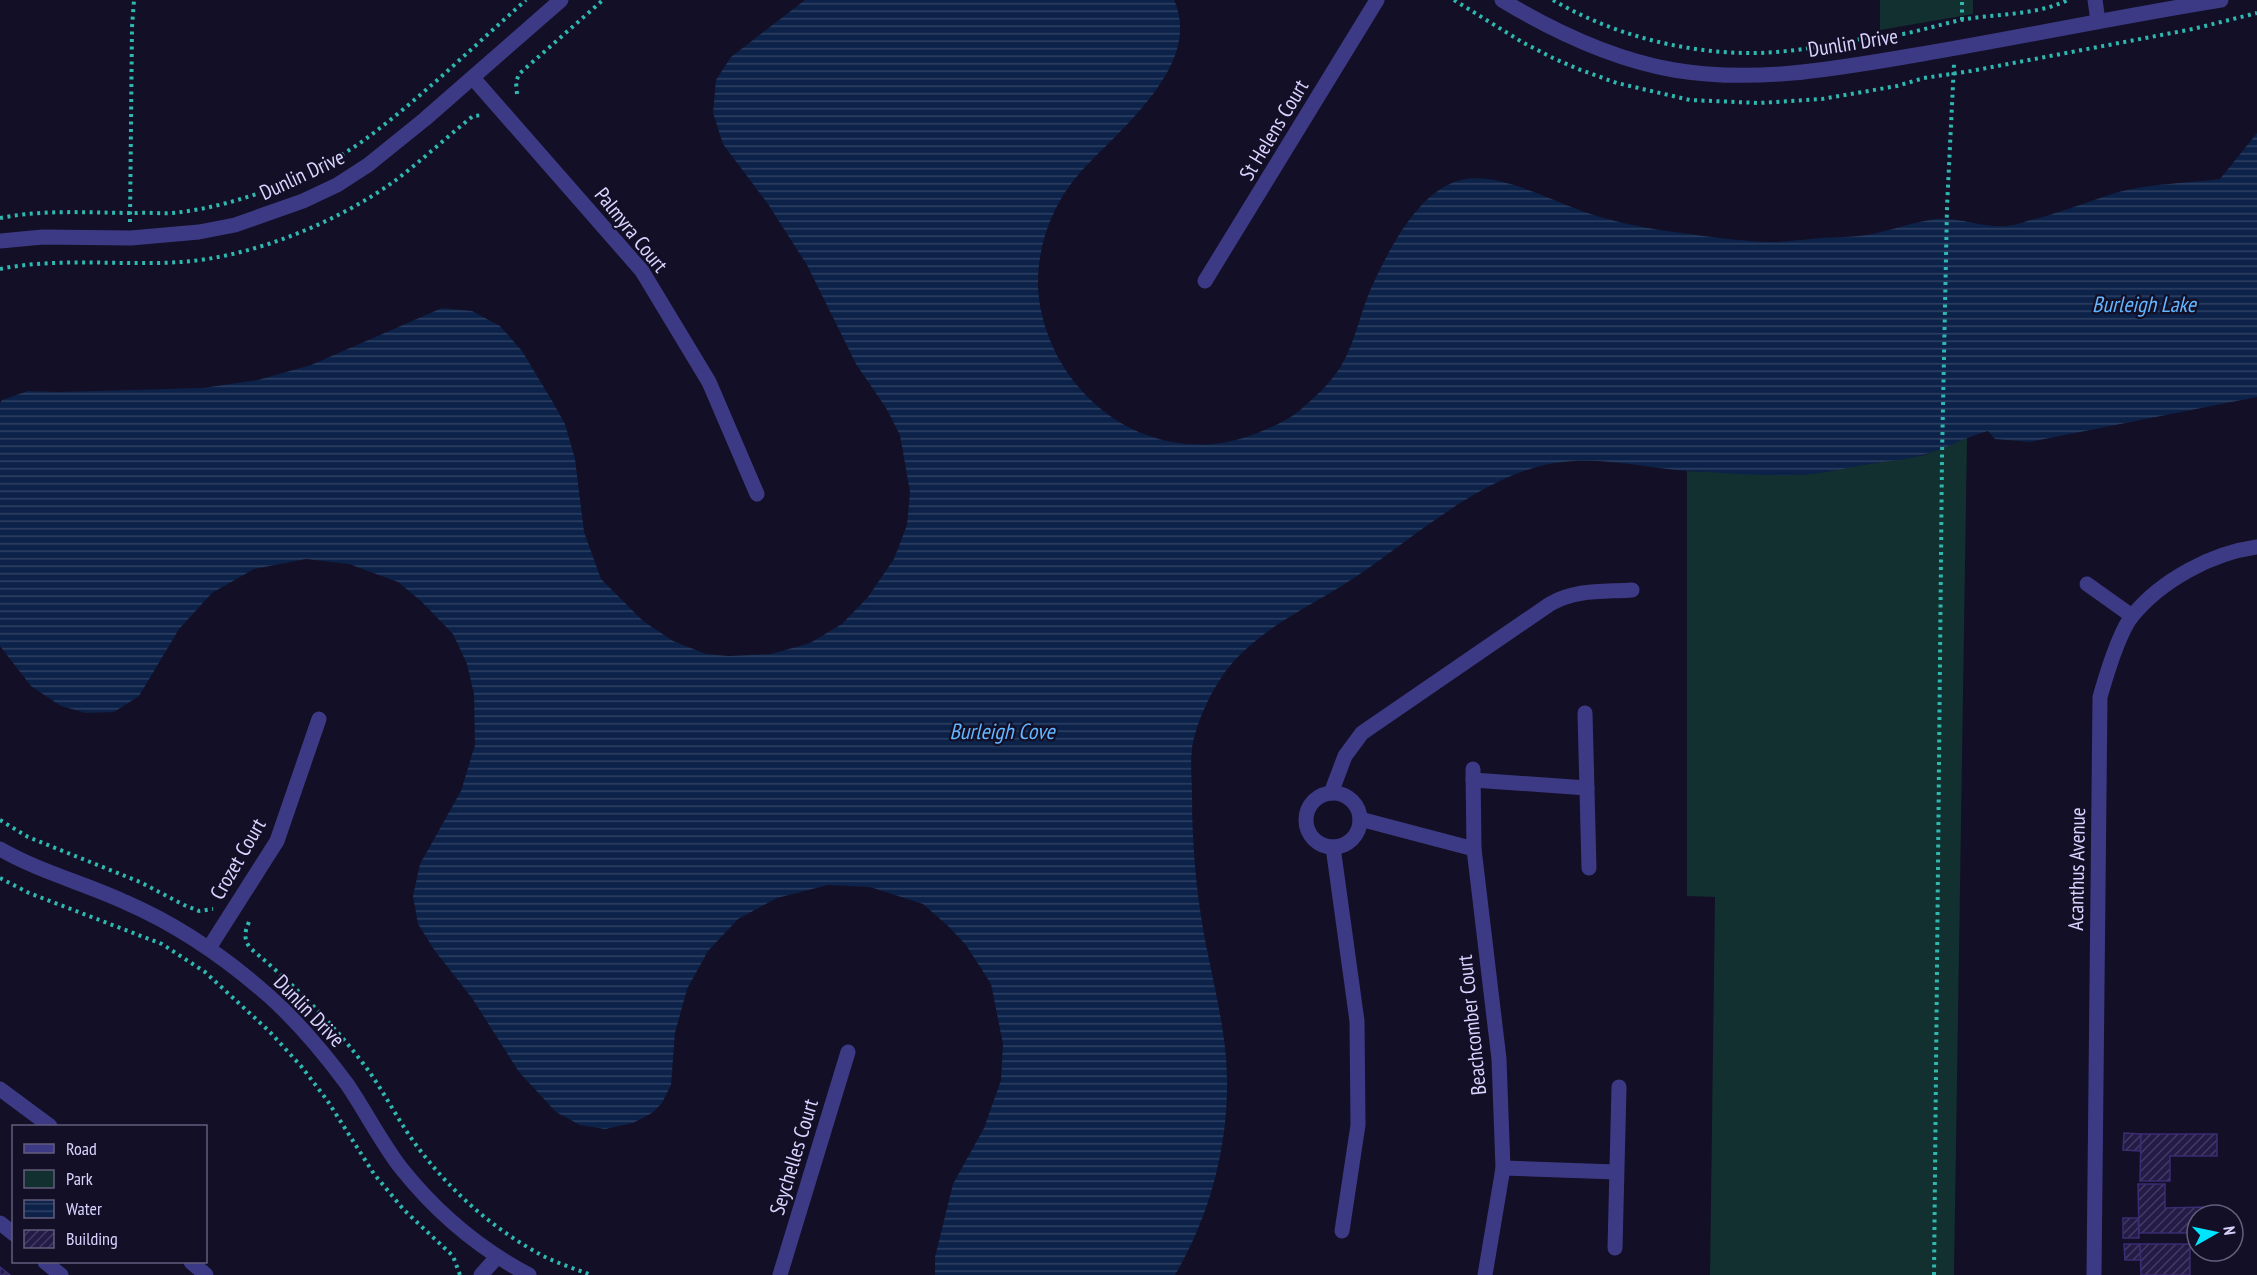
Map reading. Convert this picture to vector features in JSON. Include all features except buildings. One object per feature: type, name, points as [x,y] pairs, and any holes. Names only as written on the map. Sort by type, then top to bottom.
[{"type":"street","name":"Dunlin Drive","points":[[0,241],[43,237],[130,238],[199,232],[269,215],[303,201],[337,185],[368,165],[473,78],[561,0]]},
{"type":"street","name":"St Helens Court","points":[[1205,281],[1377,0]]},
{"type":"street","name":"Dunlin Drive","points":[[1502,0],[1567,36],[1602,50],[1672,69],[1744,76],[1818,72],[2221,0]]},
{"type":"street","points":[[2095,0],[2098,21]]},
{"type":"street","name":"Palmyra Court","points":[[473,78],[642,271],[709,382],[758,494]]},
{"type":"street","name":"Acanthus Avenue","points":[[2094,1275],[2100,698],[2115,652],[2132,616],[2163,587],[2184,572],[2210,559],[2257,546]]},
{"type":"street","points":[[2087,584],[2132,616]]},
{"type":"street","points":[[1331,793],[1345,756],[1362,734],[1550,604],[1565,595],[1584,591],[1632,590]]},
{"type":"street","points":[[1585,713],[1589,868]]},
{"type":"street","name":"Crozet Court","points":[[209,948],[278,841],[319,719]]},
{"type":"street","name":"Beachcomber Court","points":[[1485,1275],[1503,1168],[1499,1059],[1474,849],[1473,775],[1587,788]]},
{"type":"street","points":[[1331,793],[1347,797],[1354,803],[1360,819],[1359,827],[1349,842],[1334,847],[1324,846],[1310,834],[1306,816],[1308,807],[1314,800],[1331,793]]},
{"type":"street","points":[[1360,819],[1474,849]]},
{"type":"street","points":[[1334,847],[1357,1020],[1359,1125],[1342,1231]]},
{"type":"street","name":"Dunlin Drive","points":[[0,849],[49,873],[125,902],[181,931],[209,948],[270,997],[320,1049],[348,1086],[389,1150],[419,1189],[450,1221],[497,1257],[529,1275]]},
{"type":"street","name":"Seychelles Court","points":[[780,1275],[848,1052]]},
{"type":"street","points":[[1615,1248],[1619,1087]]},
{"type":"street","points":[[0,1089],[49,1125]]},
{"type":"street","points":[[1503,1168],[1616,1172]]},
{"type":"street","points":[[0,1223],[12,1232]]},
{"type":"street","points":[[482,1275],[497,1257]]},
{"type":"street","points":[[46,1263],[61,1275]]},
{"type":"street","points":[[192,1263],[206,1275]]},
{"type":"path","points":[[130,238],[134,0]]},
{"type":"path","points":[[0,218],[35,212],[173,213],[222,204],[262,192],[322,166],[378,129],[526,0]]},
{"type":"path","points":[[517,94],[516,82],[519,74],[603,0]]},
{"type":"path","points":[[1552,0],[1570,11],[1646,39],[1696,49],[1744,53],[1783,52],[1880,35],[1900,34],[1962,20],[2039,11],[2068,0]]},
{"type":"path","points":[[1962,0],[1962,20]]},
{"type":"path","points":[[1954,22],[1954,28]]},
{"type":"path","points":[[1934,1275],[1942,456],[1947,207],[1954,73]]},
{"type":"path","points":[[0,820],[28,837],[140,882],[199,911],[208,911],[218,906]]},
{"type":"path","points":[[0,878],[29,893],[154,941],[205,972],[269,1031],[301,1066],[327,1100],[374,1174],[404,1210],[453,1256],[460,1275]]},
{"type":"path","points":[[249,922],[245,931],[245,941],[250,948],[297,987],[332,1024],[370,1074],[420,1150],[452,1187],[481,1214],[537,1252],[591,1275]]},
{"type":"green space","points":[[1880,0],[1973,0],[1973,14],[1880,30]]},
{"type":"green space","points":[[1967,437],[1954,1275],[1710,1275],[1715,897],[1687,896],[1687,471],[1799,475],[1925,455]]},
{"type":"water","name":"Burleigh Cove","points":[[805,0],[1174,0],[1180,25],[1177,49],[1167,73],[1152,96],[1078,175],[1067,190],[1049,223],[1038,278],[1042,315],[1054,348],[1071,378],[1094,403],[1121,423],[1151,436],[1183,444],[1217,443],[1258,433],[1299,411],[1337,373],[1350,346],[1373,284],[1408,222],[1432,195],[1461,180],[1477,178],[1495,180],[1613,221],[1643,227],[1726,239],[1783,242],[1867,235],[1936,219],[2009,226],[2127,190],[2220,179],[2257,133],[2257,397],[2030,442],[1995,439],[1988,431],[1919,456],[1805,475],[1687,471],[1607,462],[1567,461],[1527,470],[1480,491],[1458,504],[1354,578],[1252,643],[1225,672],[1199,721],[1192,745],[1191,760],[1194,849],[1201,918],[1226,1057],[1226,1114],[1223,1142],[1209,1198],[1200,1224],[1175,1275],[935,1275],[935,1257],[953,1184],[984,1128],[1001,1080],[1003,1044],[991,984],[966,945],[923,904],[870,887],[828,885],[777,898],[738,919],[708,951],[687,989],[675,1033],[671,1085],[662,1103],[652,1113],[633,1123],[605,1129],[580,1125],[556,1112],[519,1072],[472,998],[435,951],[418,924],[413,896],[420,864],[461,791],[475,745],[474,694],[467,664],[453,634],[421,601],[398,582],[349,564],[306,559],[254,569],[212,593],[179,629],[139,696],[114,712],[86,713],[61,706],[31,686],[0,646],[0,403],[2,400],[28,391],[203,388],[258,380],[311,365],[442,308],[472,311],[500,326],[522,351],[565,424],[575,459],[584,532],[601,579],[643,621],[673,641],[706,654],[729,656],[771,654],[810,643],[842,624],[868,597],[894,559],[907,525],[910,492],[900,435],[886,408],[856,364],[807,265],[768,204],[723,144],[713,113],[716,80],[731,57]]},
{"type":"water label","name":"Burleigh Lake","points":[[2144,304]]}]
